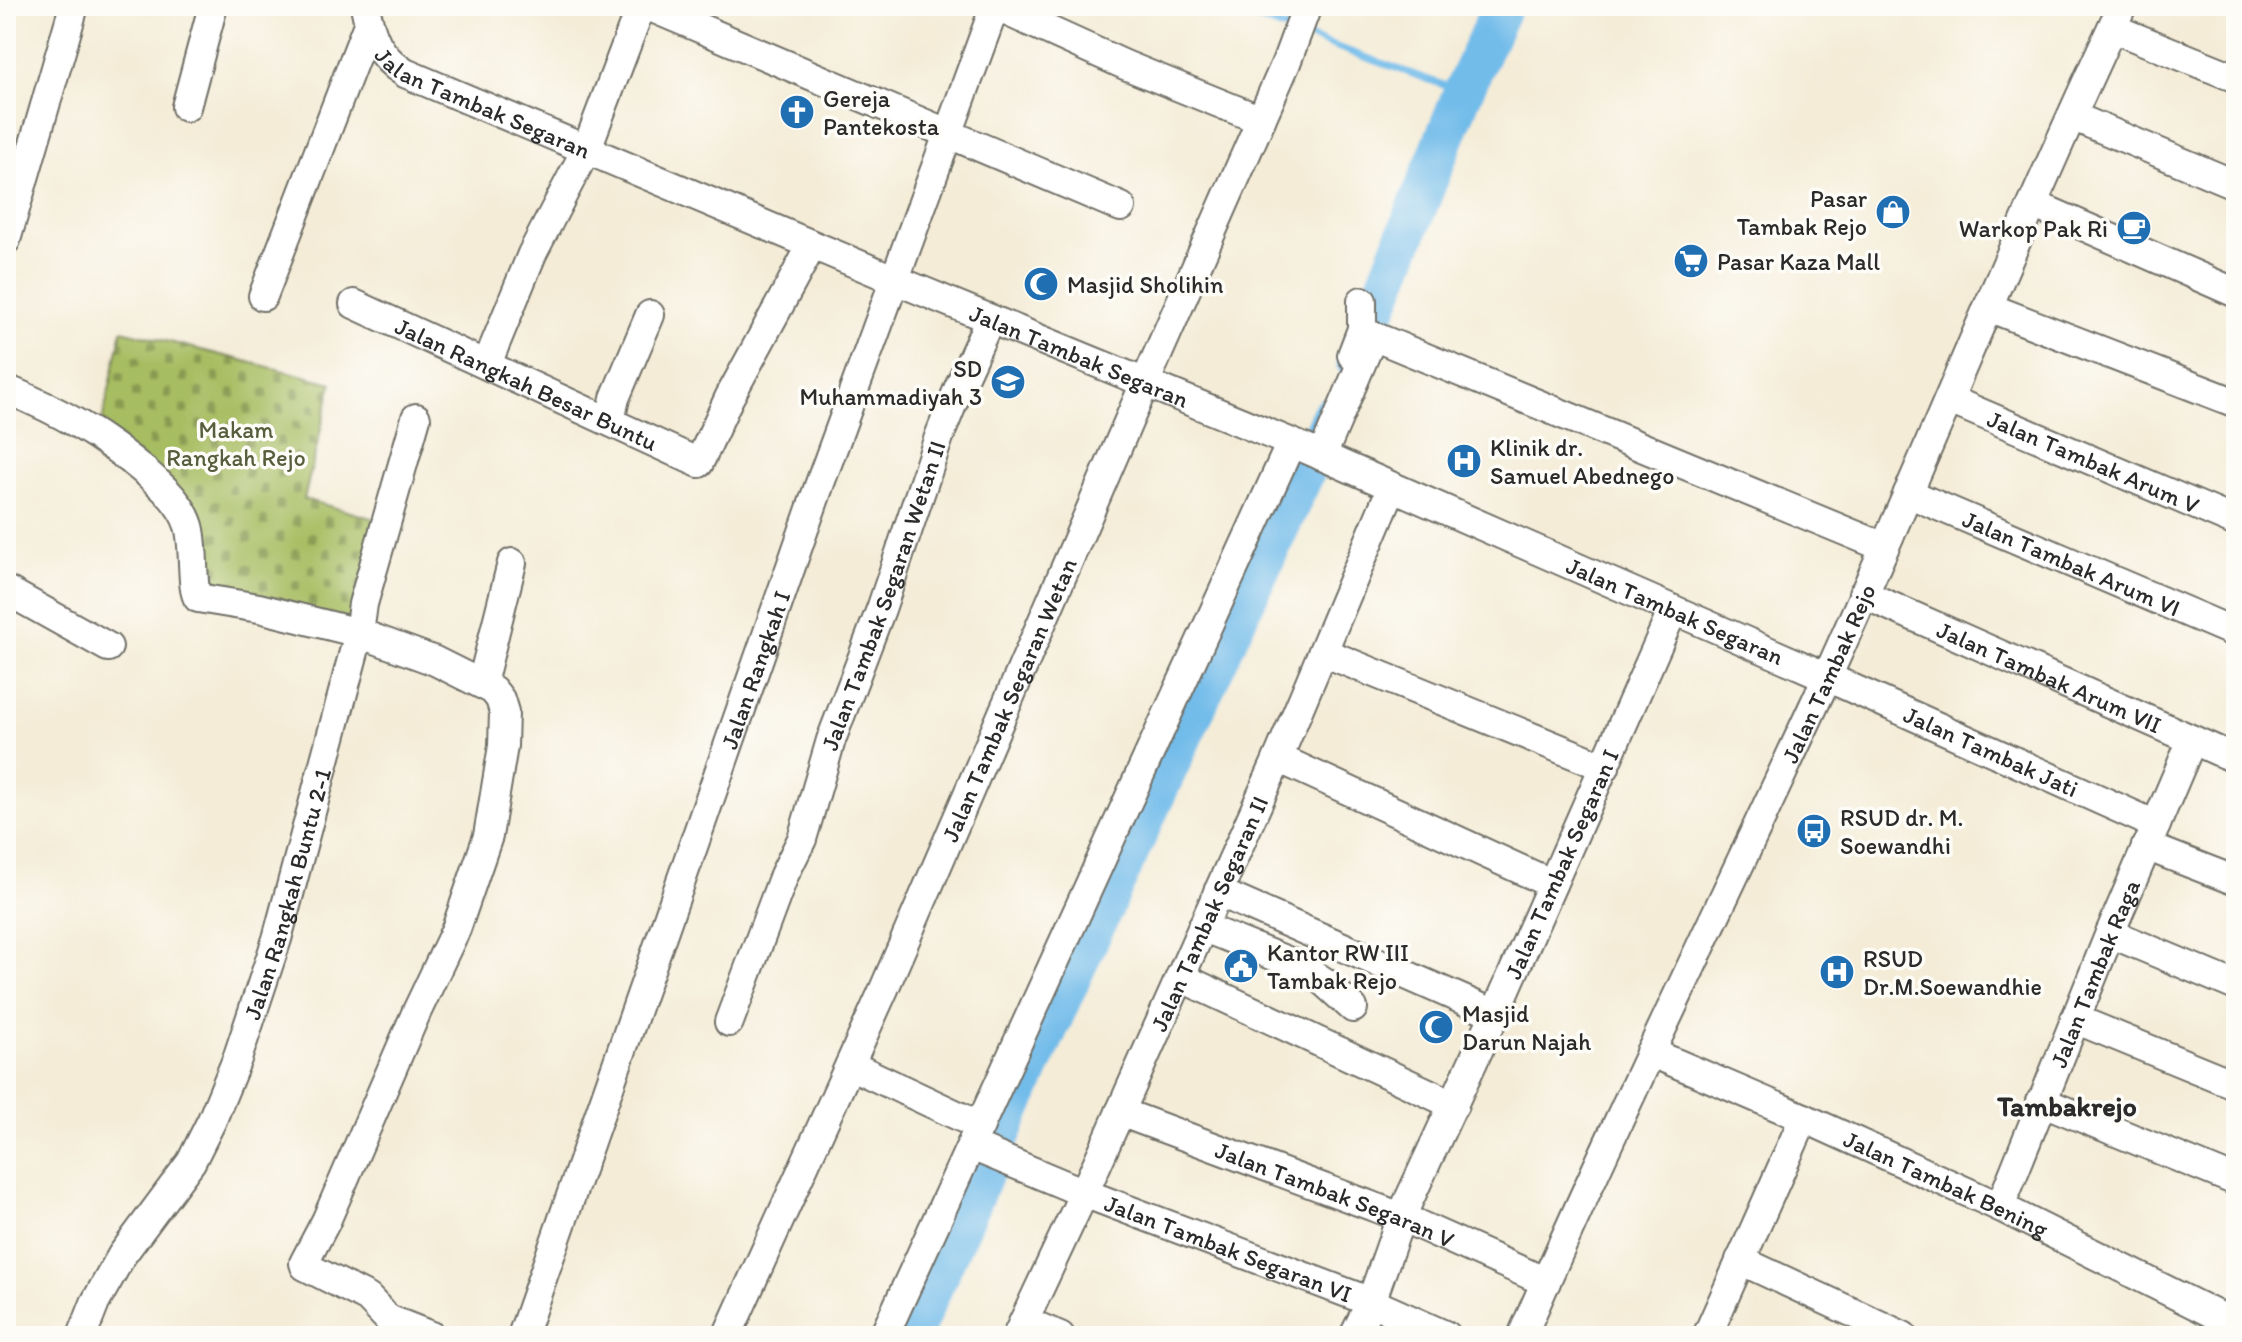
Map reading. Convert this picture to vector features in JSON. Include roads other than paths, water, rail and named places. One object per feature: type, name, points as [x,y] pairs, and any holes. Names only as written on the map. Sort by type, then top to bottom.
[{"type":"street","points":[[6,240],[72,6]]},
{"type":"street","points":[[186,107],[213,6]]},
{"type":"street","points":[[487,364],[532,254],[587,148],[641,6]]},
{"type":"street","points":[[648,6],[1121,207]]},
{"type":"street","points":[[995,6],[1125,65],[1261,120]]},
{"type":"street","name":"Jalan Rangkah I","points":[[522,1336],[893,279],[995,6]]},
{"type":"street","name":"Jalan Tambak Segaran Wetan","points":[[727,1336],[850,1065],[1286,63],[1305,10]]},
{"type":"street","points":[[263,296],[366,15]]},
{"type":"street","name":"Jalan Tambak Segaran","points":[[366,15],[380,53],[405,73],[1305,449],[1827,677]]},
{"type":"street","points":[[2117,17],[2236,78]]},
{"type":"street","name":"Jalan Tambak Rejo","points":[[1522,1336],[1650,1052],[1827,677],[2117,17]]},
{"type":"street","points":[[2072,116],[2236,185]]},
{"type":"street","points":[[2033,204],[2236,293]]},
{"type":"street","name":"Jalan Rangkah Besar Buntu","points":[[354,304],[699,463],[729,398],[812,245]]},
{"type":"street","points":[[884,1336],[1361,337],[1362,301]]},
{"type":"street","points":[[1988,307],[2236,403]]},
{"type":"street","points":[[610,421],[615,398],[650,315]]},
{"type":"street","name":"Jalan Tambak Segaran Wetan II","points":[[729,1022],[784,875],[802,839],[831,740],[881,609],[939,437],[990,319]]},
{"type":"street","points":[[1305,449],[1351,387],[1373,336],[1884,547]]},
{"type":"street","points":[[6,389],[96,432],[141,468],[181,507],[193,541],[193,589],[198,598],[259,608],[359,633],[435,661],[482,683],[500,699],[504,712],[503,746],[488,836],[456,929],[326,1221],[304,1263],[368,1298],[388,1319],[431,1336]]},
{"type":"street","name":"Jalan Tambak Arum V","points":[[1950,400],[2236,522]]},
{"type":"street","name":"Jalan Rangkah Buntu 2-1","points":[[82,1336],[95,1303],[122,1255],[191,1162],[232,1071],[277,939],[359,633],[363,604],[416,418]]},
{"type":"street","name":"Jalan Tambak Segaran II","points":[[1020,1328],[1084,1193],[1278,758],[1392,487]]},
{"type":"street","name":"Jalan Tambak Arum VI","points":[[1908,493],[2236,633]]},
{"type":"street","points":[[482,683],[512,563]]},
{"type":"street","points":[[6,590],[108,647]]},
{"type":"street","name":"Jalan Tambak Arum VII","points":[[1863,594],[2236,759]]},
{"type":"street","name":"Jalan Tambak Segaran I","points":[[1354,1336],[1371,1302],[1401,1217],[1495,1014],[1673,610]]},
{"type":"street","points":[[1323,652],[1605,767]]},
{"type":"street","name":"Jalan Tambak Jati","points":[[1827,677],[2236,881]]},
{"type":"street","name":"Jalan Tambak Raga","points":[[2000,1207],[2110,933],[2192,740]]},
{"type":"street","points":[[1278,758],[1552,884]]},
{"type":"street","points":[[1218,892],[1495,1014]]},
{"type":"street","points":[[1202,927],[1302,967],[1353,1008]]},
{"type":"street","points":[[2110,933],[2236,986]]},
{"type":"street","points":[[1180,977],[1454,1105]]},
{"type":"street","points":[[2075,1019],[2236,1085]]},
{"type":"street","name":"Jalan Tambak Bening","points":[[1650,1052],[2000,1207],[2236,1325]]},
{"type":"street","name":"Jalan Tambak Segaran VI","points":[[850,1065],[978,1141],[1010,1164],[1371,1302],[1447,1336]]},
{"type":"street","points":[[2041,1101],[2236,1181]]},
{"type":"street","name":"Jalan Tambak Segaran V","points":[[1120,1112],[1401,1217],[1546,1282]]},
{"type":"street","points":[[1707,1336],[1804,1118]]},
{"type":"street","points":[[1740,1260],[1903,1336]]},
{"type":"street","points":[[1020,1328],[1060,1336]]},
{"type":"waterway","points":[[1220,6],[1292,31]]},
{"type":"waterway","points":[[1356,361],[1463,92],[1502,6]]},
{"type":"waterway","points":[[1303,35],[1463,92]]},
{"type":"waterway","points":[[911,1336],[1069,982],[1331,416]]},
{"type":"place","name":"Gereja Pantekosta","points":[[797,112]]},
{"type":"place","name":"Pasar Tambak Rejo","points":[[1893,212]]},
{"type":"place","name":"Warkop Pak Ri","points":[[2134,228]]},
{"type":"place","name":"Pasar Kaza Mall","points":[[1691,261]]},
{"type":"place","name":"Masjid Sholihin","points":[[1041,284]]},
{"type":"place","name":"SD Muhammadiyah 3","points":[[1008,382]]},
{"type":"place","name":"Klinik dr. Samuel Abednego","points":[[1464,461]]},
{"type":"place","name":"RSUD dr. M. Soewandhi","points":[[1814,831]]},
{"type":"place","name":"Kantor RW III Tambak Rejo","points":[[1241,966]]},
{"type":"place","name":"RSUD Dr.M.Soewandhie","points":[[1837,972]]},
{"type":"place","name":"Masjid Darun Najah","points":[[1436,1027]]},
{"type":"district","name":"Tambakrejo","points":[[2067,1106]]},
{"type":"park label","name":"Makam Rangkah Rejo","points":[[236,443]]}]
